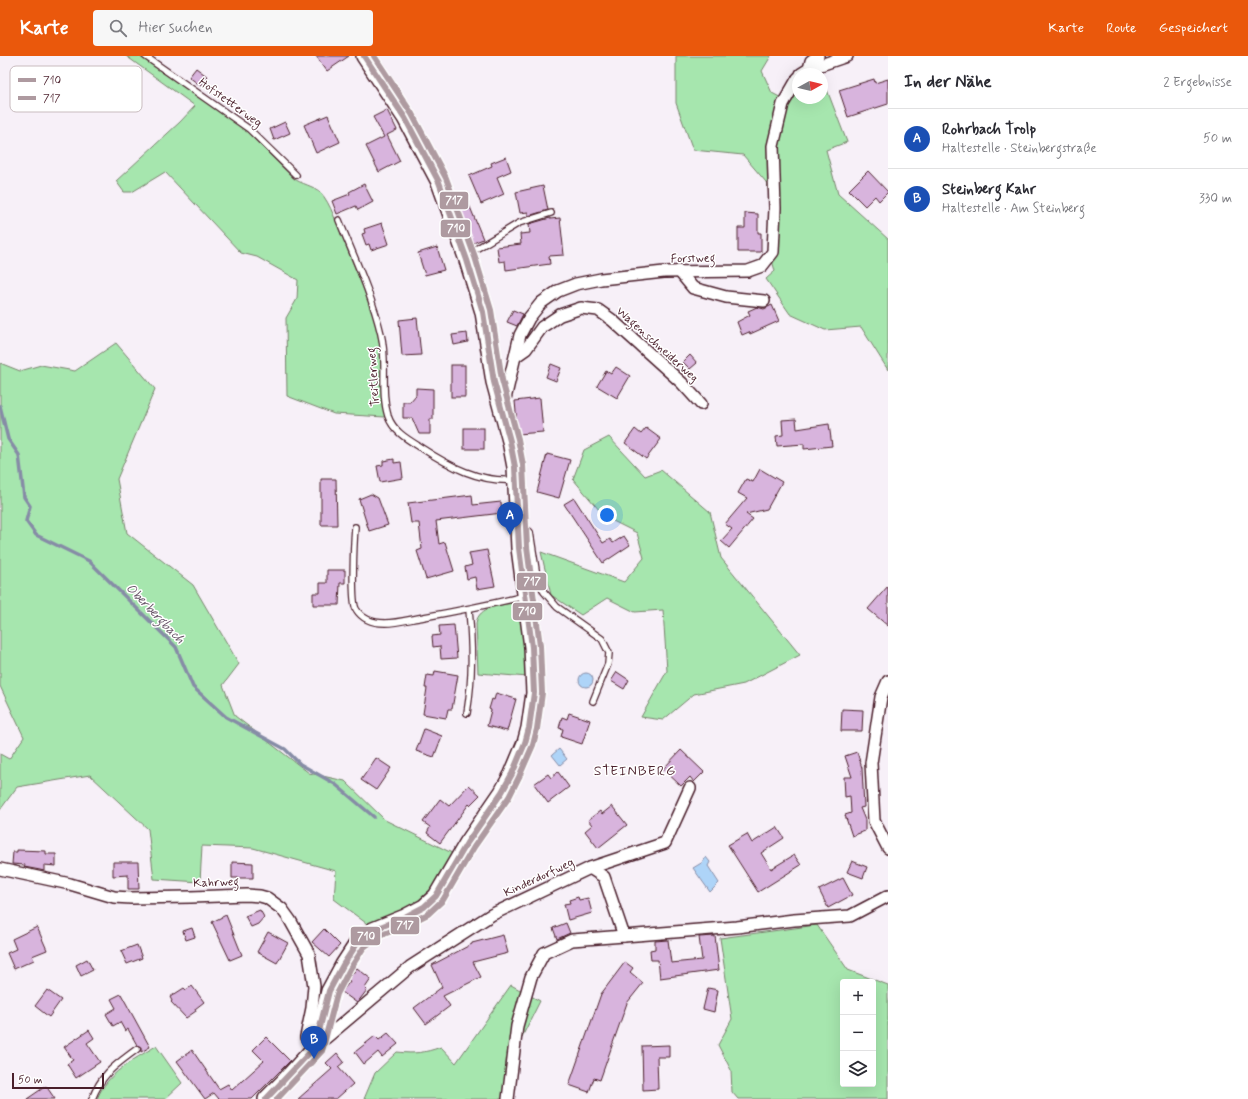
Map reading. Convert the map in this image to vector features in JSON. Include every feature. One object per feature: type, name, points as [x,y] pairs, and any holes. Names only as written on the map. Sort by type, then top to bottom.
[{"type":"main road","points":[[266,1099],[284,1082],[315,1047],[329,991],[353,948],[373,930],[415,912],[432,901],[467,843],[502,792],[512,774],[525,743],[529,728],[534,693],[532,647],[518,529],[516,480],[510,441],[494,382],[483,312],[465,255],[439,182],[405,118],[364,56]]},
{"type":"street","points":[[807,68],[811,61],[818,56]]},
{"type":"street","points":[[816,68],[847,56]]},
{"type":"street","name":"Forstweg","points":[[500,402],[505,399],[520,335],[529,318],[541,303],[558,291],[566,287],[588,281],[679,271],[748,271],[762,266],[773,252],[775,208],[774,146],[783,104],[792,88]]},
{"type":"street","points":[[679,271],[693,288],[726,297],[764,301]]},
{"type":"street","name":"Wagenschneiderweg","points":[[516,356],[526,349],[542,327],[560,315],[580,308],[598,310],[612,320],[670,372],[701,404]]},
{"type":"street","points":[[888,681],[881,697],[871,763],[874,821],[888,848]]},
{"type":"street","points":[[590,868],[664,842],[690,788]]},
{"type":"street","name":"Kinderdorfweg","points":[[315,1047],[410,967],[491,915],[590,868],[604,877],[624,936]]},
{"type":"street","name":"Kahrweg","points":[[0,869],[70,884],[114,897],[131,898],[247,895],[267,898],[274,902],[286,914],[303,941],[309,954],[314,986],[312,1008],[306,1037],[315,1047]]},
{"type":"street","points":[[508,1099],[517,1026],[532,977],[544,953],[572,940],[737,927],[794,920],[850,916],[888,896]]},
{"type":"lane","name":"Hofstetterweg","points":[[145,56],[248,128],[296,175]]},
{"type":"lane","points":[[465,255],[519,222],[551,213]]},
{"type":"lane","name":"Treitlerweg","points":[[339,220],[370,296],[378,320],[382,335],[385,358],[387,409],[390,420],[396,430],[406,439],[458,470],[492,480],[516,480]]},
{"type":"lane","points":[[355,527],[354,596],[356,608],[365,618],[374,622],[391,622],[469,609],[526,596]]},
{"type":"lane","points":[[518,529],[526,528],[530,532],[537,576],[548,598],[557,607],[598,636],[605,643],[609,653],[608,664],[593,701]]},
{"type":"lane","points":[[467,713],[472,675],[469,609]]},
{"type":"lane","points":[[92,1099],[105,1074],[137,1049]]},
{"type":"green space","points":[[126,56],[139,56],[236,123],[293,178],[317,190],[324,197],[334,215],[365,293],[378,333],[382,364],[385,417],[334,414],[287,396],[286,318],[297,299],[298,280],[257,257],[241,253],[165,172],[132,192],[124,192],[116,181],[180,122],[195,106],[142,68],[142,66]]},
{"type":"green space","points":[[676,56],[771,56],[762,71],[772,93],[791,103],[792,101],[792,104],[828,104],[828,92],[847,142],[826,150],[838,194],[888,239],[888,370],[861,327],[825,330],[790,314],[766,279],[775,271],[769,250],[769,192],[766,182],[743,155],[693,150],[676,103]]},
{"type":"green space","points":[[116,343],[155,389],[117,479],[127,533],[193,585],[239,664],[223,685],[235,716],[309,773],[345,781],[385,820],[454,854],[434,891],[421,901],[370,926],[334,899],[336,871],[253,848],[202,846],[200,882],[154,879],[148,829],[90,775],[17,787],[0,810],[0,754],[9,759],[24,737],[0,686],[0,363],[20,371],[41,365],[75,371]]},
{"type":"green space","points":[[609,437],[645,476],[661,470],[710,512],[721,558],[800,655],[744,684],[694,694],[663,720],[641,717],[667,671],[663,610],[635,612],[607,598],[581,615],[551,595],[541,552],[624,582],[644,558],[637,533],[605,517],[573,479],[584,450]]},
{"type":"green space","points":[[514,603],[520,604],[528,677],[478,673],[476,623],[478,617],[481,613],[491,607]]},
{"type":"green space","points":[[817,925],[848,970],[872,979],[840,979],[840,1087],[876,1087],[876,980],[888,985],[888,1099],[738,1099],[732,1092],[731,1070],[718,1045],[732,1019],[720,938]]},
{"type":"green space","points":[[511,985],[540,1001],[521,1039],[516,1071],[514,1099],[364,1099],[375,1073],[397,1052],[409,1053],[429,1051],[441,1047],[456,1063]]},
{"type":"green space","points":[[156,1046],[182,1083],[165,1099],[97,1099],[101,1090],[114,1074]]},
{"type":"water","points":[[583,673],[589,673],[593,677],[593,683],[589,687],[583,687],[579,683],[579,677]]},
{"type":"water","points":[[559,749],[567,759],[560,765],[552,755]]},
{"type":"water","points":[[706,857],[710,862],[708,866],[719,883],[710,892],[693,868],[703,862]]},
{"type":"building","points":[[316,56],[349,56],[327,71]]},
{"type":"building","points":[[196,68],[208,77],[201,86],[189,77]]},
{"type":"building","points":[[874,79],[875,83],[888,79],[888,104],[848,117],[839,90]]},
{"type":"building","points":[[387,110],[397,130],[387,135],[400,161],[379,172],[366,146],[384,137],[373,117]]},
{"type":"building","points":[[328,115],[340,142],[316,153],[304,125]]},
{"type":"building","points":[[285,122],[290,133],[274,140],[270,129]]},
{"type":"building","points":[[506,157],[511,171],[497,177],[504,194],[481,204],[469,176],[492,166],[491,163]]},
{"type":"building","points":[[868,171],[888,192],[879,201],[875,196],[865,206],[849,190]]},
{"type":"building","points":[[364,184],[373,202],[358,210],[356,206],[337,214],[332,201],[350,194],[349,192]]},
{"type":"building","points":[[543,186],[548,210],[528,216],[528,212],[520,213],[516,192]]},
{"type":"building","points":[[468,202],[483,239],[471,244],[457,207]]},
{"type":"building","points":[[745,213],[758,214],[758,233],[761,233],[761,252],[738,252],[738,228],[745,228]]},
{"type":"building","points":[[550,218],[560,218],[564,255],[549,256],[550,264],[506,270],[505,261],[499,262],[497,247],[521,244],[520,234],[530,233],[529,224]]},
{"type":"building","points":[[382,223],[389,244],[371,250],[369,244],[366,245],[362,234],[365,233],[364,229]]},
{"type":"building","points":[[437,247],[444,270],[425,275],[418,253]]},
{"type":"building","points":[[772,305],[779,321],[750,334],[749,332],[742,335],[737,322],[750,315],[748,311],[757,307],[764,309]]},
{"type":"building","points":[[513,310],[523,314],[517,326],[507,322]]},
{"type":"building","points":[[417,318],[421,355],[402,356],[399,320]]},
{"type":"building","points":[[467,333],[468,342],[454,345],[452,335]]},
{"type":"building","points":[[690,355],[697,363],[690,369],[683,362]]},
{"type":"building","points":[[551,364],[561,368],[556,381],[546,377]]},
{"type":"building","points":[[451,365],[465,365],[465,397],[451,397]]},
{"type":"building","points":[[616,367],[630,376],[617,398],[597,386],[606,371],[611,374]]},
{"type":"building","points":[[416,388],[433,389],[433,419],[430,419],[430,434],[419,434],[412,418],[403,418],[403,402],[410,402],[416,395]]},
{"type":"building","points":[[540,398],[543,432],[518,434],[515,401]]},
{"type":"building","points":[[796,419],[797,429],[829,424],[832,446],[804,449],[804,444],[777,446],[776,436],[783,435],[782,420]]},
{"type":"building","points":[[464,428],[484,428],[484,449],[464,449]]},
{"type":"building","points":[[646,428],[661,439],[646,459],[625,443],[635,429],[641,434]]},
{"type":"building","points":[[547,454],[570,460],[559,498],[537,492]]},
{"type":"building","points":[[394,459],[394,463],[401,462],[403,478],[380,482],[377,466],[383,465],[383,461]]},
{"type":"building","points":[[760,469],[782,482],[767,509],[746,514],[753,519],[729,548],[721,541],[732,529],[725,524],[747,498],[738,493],[746,479],[753,482]]},
{"type":"building","points":[[321,479],[336,479],[337,525],[321,525]]},
{"type":"building","points":[[371,494],[378,498],[388,525],[369,531],[359,499]]},
{"type":"building","points":[[472,495],[473,505],[501,502],[502,513],[436,521],[439,544],[445,542],[454,571],[426,579],[417,551],[422,549],[419,523],[411,523],[408,503]]},
{"type":"building","points":[[574,498],[603,543],[610,539],[613,543],[624,536],[630,545],[603,563],[564,504]]},
{"type":"building","points":[[487,550],[495,586],[477,589],[475,577],[467,579],[465,567],[472,565],[469,553]]},
{"type":"building","points":[[327,570],[345,570],[345,583],[340,583],[339,605],[313,605],[313,593],[320,593],[320,583],[327,583]]},
{"type":"building","points":[[888,586],[888,626],[868,609]]},
{"type":"building","points":[[454,625],[457,658],[441,659],[440,646],[433,647],[432,636],[440,635],[439,626]]},
{"type":"building","points":[[435,671],[458,675],[452,709],[448,709],[446,718],[423,714],[427,688],[425,688],[427,675],[434,676]]},
{"type":"building","points":[[617,672],[629,680],[624,689],[611,681]]},
{"type":"building","points":[[496,693],[516,699],[507,731],[487,726],[491,710],[489,709],[492,699],[494,700]]},
{"type":"building","points":[[842,709],[863,710],[862,731],[841,731]]},
{"type":"building","points":[[569,713],[590,720],[582,744],[561,737],[563,729],[559,728],[562,717],[567,719]]},
{"type":"building","points":[[424,729],[442,736],[434,757],[416,751]]},
{"type":"building","points":[[681,750],[704,772],[694,782],[690,777],[681,786],[663,769]]},
{"type":"building","points":[[857,752],[862,768],[864,807],[860,808],[865,820],[865,831],[852,836],[845,815],[851,813],[850,796],[845,797],[844,777],[852,777],[845,756]]},
{"type":"building","points":[[376,758],[391,768],[376,790],[361,780]]},
{"type":"building","points":[[558,772],[569,787],[548,803],[534,784],[548,774],[551,778]]},
{"type":"building","points":[[469,785],[480,795],[470,805],[469,804],[440,843],[427,833],[430,827],[423,822],[440,799],[449,806]]},
{"type":"building","points":[[612,806],[627,825],[598,848],[585,831],[592,825],[588,820],[600,811],[602,814]]},
{"type":"building","points":[[777,827],[784,838],[761,853],[771,869],[794,855],[801,865],[758,892],[728,845],[747,834],[752,843]]},
{"type":"building","points":[[17,850],[46,851],[46,854],[56,854],[56,866],[44,865],[44,871],[24,867],[25,865],[12,864],[13,852],[17,852]]},
{"type":"building","points":[[852,861],[867,867],[863,878],[847,872]]},
{"type":"building","points":[[113,862],[138,862],[139,889],[128,889],[128,875],[113,876]]},
{"type":"building","points":[[232,862],[253,863],[253,878],[232,878]]},
{"type":"building","points":[[843,878],[852,895],[828,908],[819,890]]},
{"type":"building","points":[[578,897],[579,900],[588,898],[592,913],[568,920],[564,904],[570,903],[569,900]]},
{"type":"building","points":[[260,910],[264,917],[258,924],[251,927],[245,916]]},
{"type":"building","points":[[226,915],[242,955],[230,960],[212,922]]},
{"type":"building","points":[[566,923],[570,933],[557,939],[553,928]]},
{"type":"building","points":[[37,927],[47,950],[32,956],[34,960],[14,969],[7,953],[16,949],[12,939]]},
{"type":"building","points":[[192,928],[195,937],[186,940],[183,931]]},
{"type":"building","points":[[324,929],[340,945],[329,957],[312,942]]},
{"type":"building","points":[[268,932],[288,943],[277,963],[257,952]]},
{"type":"building","points":[[503,935],[508,953],[473,962],[481,977],[443,996],[450,1006],[426,1024],[414,1008],[442,987],[432,965],[472,943]]},
{"type":"building","points":[[715,936],[719,970],[660,978],[658,960],[651,960],[650,950],[655,949],[655,941],[668,940],[671,963],[702,960],[699,937]]},
{"type":"building","points":[[137,945],[142,958],[127,964],[121,951]]},
{"type":"building","points":[[87,959],[93,970],[81,976],[76,965]]},
{"type":"building","points":[[625,962],[633,968],[630,972],[643,983],[627,1003],[600,1080],[594,1078],[589,1092],[569,1085],[601,994]]},
{"type":"building","points":[[357,968],[371,979],[365,988],[367,990],[357,1003],[342,992],[350,981],[348,980]]},
{"type":"building","points":[[192,986],[204,1002],[195,1009],[196,1011],[186,1018],[171,1002],[170,997],[184,988],[186,990]]},
{"type":"building","points":[[708,988],[718,990],[714,1012],[703,1009]]},
{"type":"building","points":[[47,990],[61,1000],[49,1017],[35,1006]]},
{"type":"building","points":[[121,994],[150,1047],[141,1052],[141,1047],[137,1045],[128,1029],[125,1031],[120,1022],[113,1026],[106,1014],[116,1008],[111,999]]},
{"type":"building","points":[[89,1030],[94,1038],[87,1043],[100,1062],[76,1078],[67,1064],[73,1060],[64,1047]]},
{"type":"building","points":[[388,1033],[398,1044],[382,1057],[378,1052],[364,1064],[355,1052],[375,1036],[379,1040]]},
{"type":"building","points":[[266,1037],[290,1061],[252,1099],[219,1099],[214,1093],[205,1099],[177,1061],[192,1050],[219,1089],[228,1084],[232,1090],[264,1061],[253,1050]]},
{"type":"building","points":[[669,1045],[669,1057],[657,1057],[658,1089],[643,1090],[642,1046]]},
{"type":"building","points":[[337,1053],[344,1062],[338,1067],[353,1084],[336,1099],[298,1099],[332,1069],[326,1063]]},
{"type":"building","points":[[46,1086],[55,1099],[27,1099]]},
{"type":"waterway","name":"Oberbergbach","points":[[0,406],[8,439],[19,455],[24,497],[30,506],[26,521],[36,535],[89,561],[176,647],[193,687],[226,717],[285,749],[300,764],[335,784],[374,817]]},
{"type":"transit line","name":"710","points":[[266,1099],[315,1047],[329,991],[358,942],[373,930],[405,917],[424,907],[436,896],[467,843],[502,792],[512,774],[525,743],[529,728],[534,693],[532,647],[519,548],[515,467],[510,441],[494,382],[483,312],[467,260],[439,182],[405,118],[364,56]]},
{"type":"transit line","name":"717","points":[[277,1099],[322,1051],[337,994],[364,947],[377,937],[428,914],[443,900],[474,847],[509,797],[519,777],[533,745],[537,729],[542,693],[540,646],[527,547],[523,465],[518,439],[502,380],[491,310],[475,257],[446,178],[412,114],[374,56]]},
{"type":"place","name":"Rohrbach Trolp","points":[[510,535]]},
{"type":"place","name":"Steinberg Kahr","points":[[314,1059]]},
{"type":"district","name":"STEINBERG","points":[[635,771]]}]
